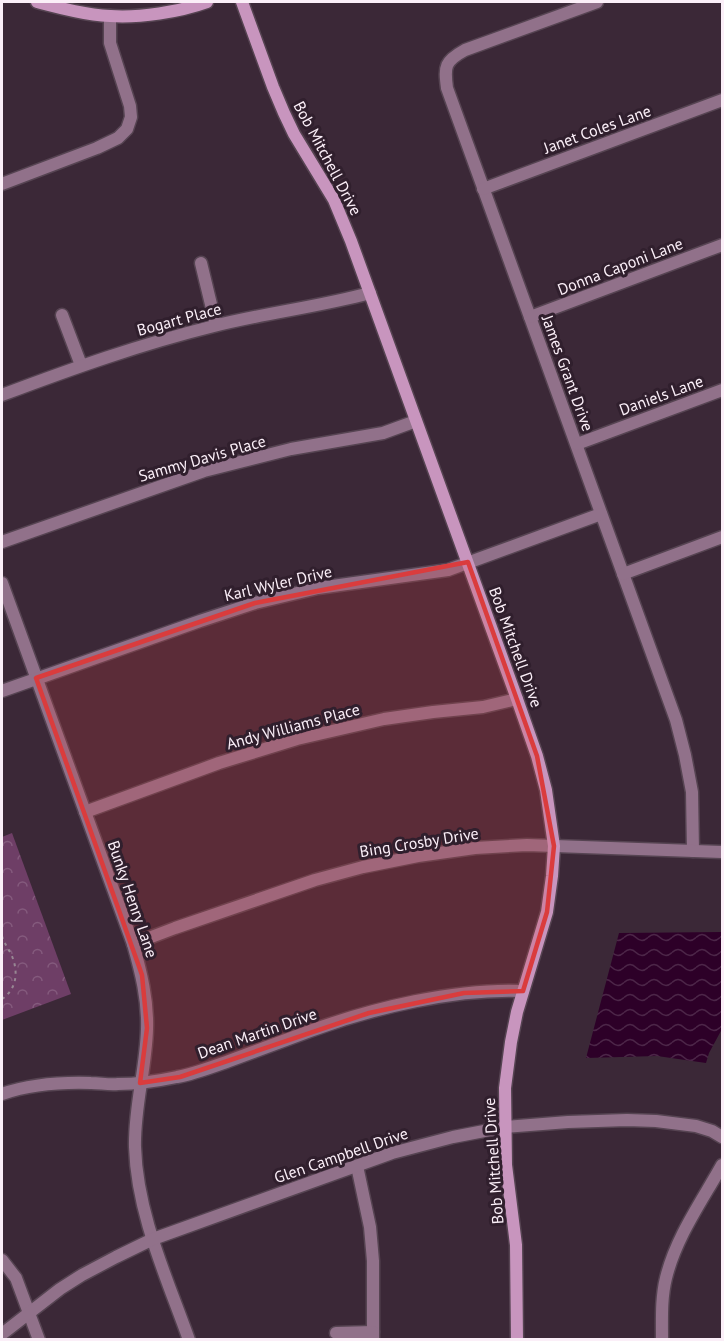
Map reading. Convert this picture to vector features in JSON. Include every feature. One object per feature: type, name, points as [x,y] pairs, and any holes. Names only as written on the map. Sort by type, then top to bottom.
[{"type":"street","points":[[37,2],[110,16],[143,15],[207,2]]},
{"type":"street","name":"Bob Mitchell Drive","points":[[242,2],[284,113],[298,142],[334,200],[351,241],[517,699],[546,790],[554,846],[552,876],[547,912],[516,1012],[505,1088],[506,1165],[516,1245],[517,1340]]},
{"type":"street","name":"James Grant Drive","points":[[597,2],[465,50],[452,59],[445,73],[447,88],[483,189],[676,720],[692,792],[693,851]]},
{"type":"street","points":[[2,184],[96,148],[118,138],[127,129],[131,117],[130,106],[110,44],[110,16]]},
{"type":"street","name":"Janet Coles Lane","points":[[483,189],[723,100]]},
{"type":"street","name":"Donna Caponi Lane","points":[[530,317],[723,245]]},
{"type":"street","points":[[201,263],[216,325]]},
{"type":"street","name":"Bogart Place","points":[[2,395],[81,365],[167,338],[216,325],[332,303],[370,293]]},
{"type":"street","points":[[62,315],[81,365]]},
{"type":"street","name":"Daniels Lane","points":[[576,444],[723,390]]},
{"type":"street","name":"Sammy Davis Place","points":[[2,542],[204,471],[291,450],[383,433],[416,421]]},
{"type":"street","name":"Karl Wyler Drive","points":[[2,691],[255,603],[318,588],[448,570],[601,514]]},
{"type":"street","points":[[623,574],[723,537]]},
{"type":"street","name":"Bunky Henry Lane","points":[[2,583],[133,944],[142,975],[147,1028],[146,1052],[135,1122],[136,1162],[145,1213],[189,1340]]},
{"type":"street","name":"Andy Williams Place","points":[[85,812],[219,763],[297,739],[384,719],[483,707],[517,699]]},
{"type":"street","name":"Bing Crosby Drive","points":[[133,944],[304,884],[363,867],[418,856],[475,848],[527,845],[723,852]]},
{"type":"street","name":"Dean Martin Drive","points":[[2,1094],[38,1084],[140,1083],[180,1077],[313,1030],[380,1010],[464,993],[491,990],[523,991]]},
{"type":"street","name":"Glen Campbell Drive","points":[[2,1334],[82,1275],[153,1239],[392,1153],[453,1137],[505,1127],[568,1122],[627,1120],[664,1122],[696,1126],[723,1137]]},
{"type":"street","points":[[662,1340],[662,1304],[670,1265],[693,1214],[723,1165]]},
{"type":"street","points":[[336,1333],[373,1336],[372,1250],[357,1166]]},
{"type":"street","points":[[2,1260],[16,1278],[39,1340]]},
{"type":"path","points":[[2,936],[16,970],[10,994],[2,999]]},
{"type":"highlighted area","points":[[468,562],[537,756],[554,846],[547,912],[523,991],[464,993],[369,1013],[180,1077],[140,1083],[147,1028],[142,975],[36,678],[255,603]]},
{"type":"green space","points":[[12,833],[71,994],[2,1020],[2,837]]},
{"type":"water","points":[[722,932],[722,1029],[706,1063],[657,1056],[586,1058],[619,933]]}]
